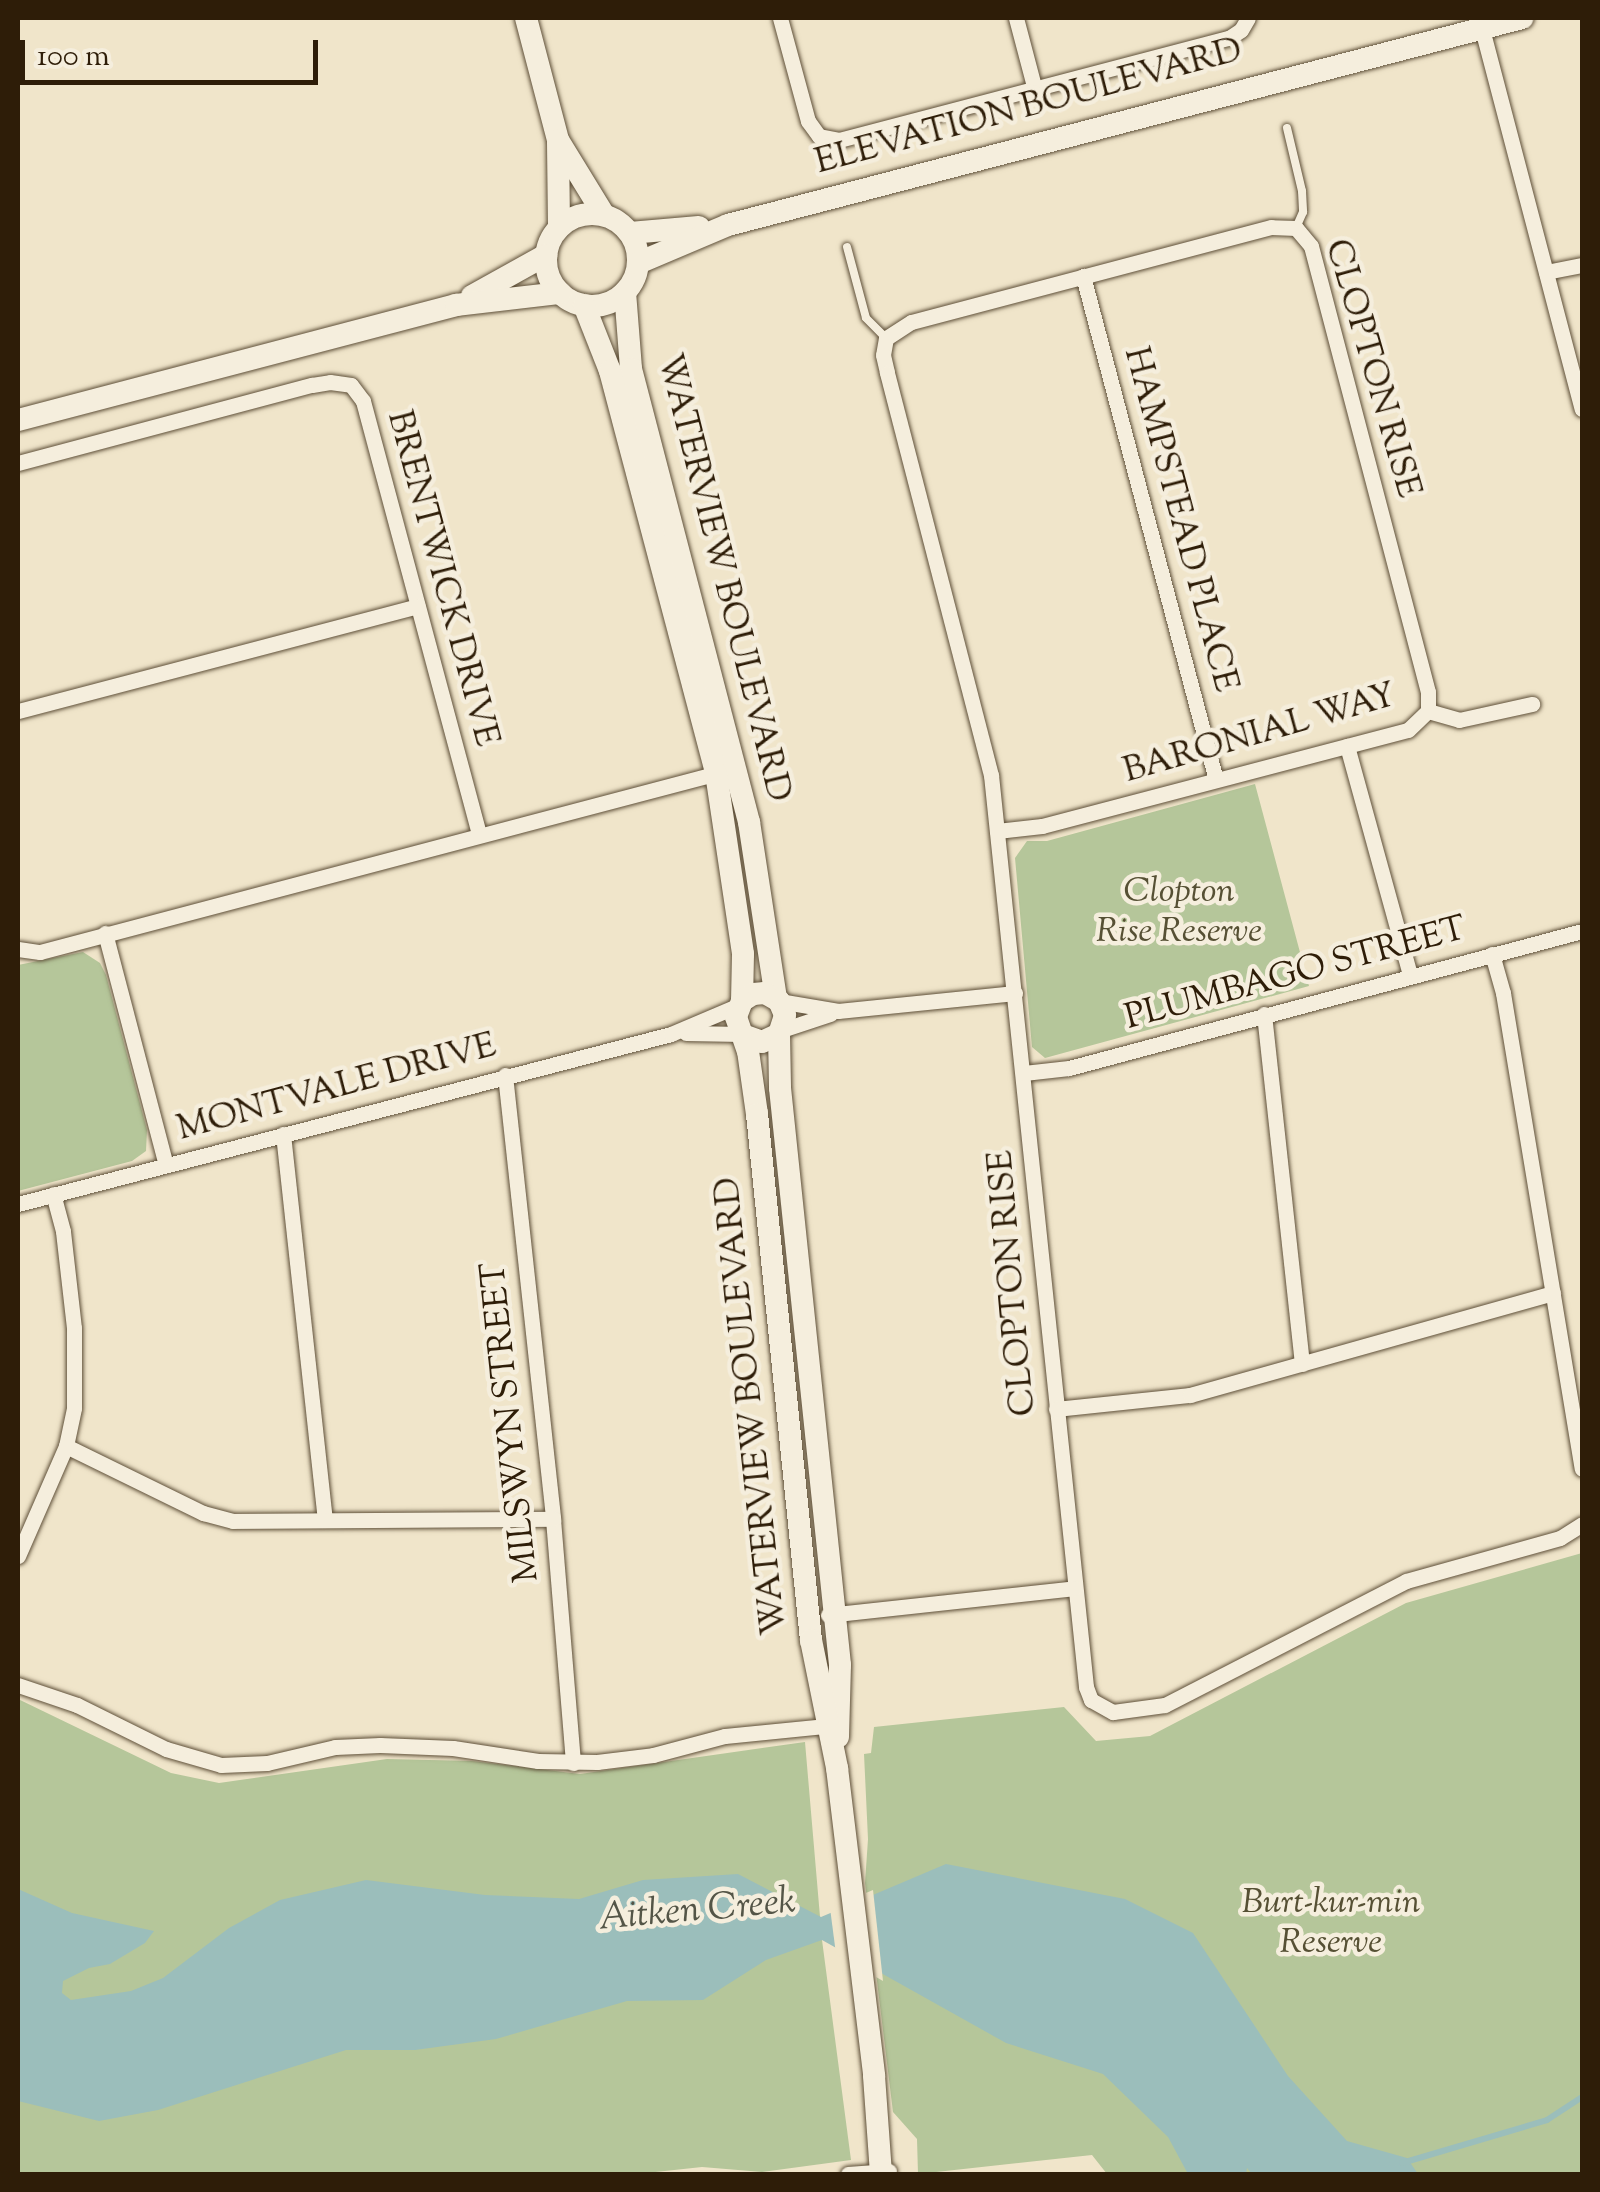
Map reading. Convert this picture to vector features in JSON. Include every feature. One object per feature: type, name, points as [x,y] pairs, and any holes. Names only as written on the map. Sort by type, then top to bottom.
[{"type":"street","points":[[526,18],[558,140],[559,227],[546,255],[546,269],[560,293],[584,306],[612,302],[625,292],[638,263],[630,233],[604,215],[558,140]]},
{"type":"street","points":[[780,18],[808,121],[828,140],[858,137],[1229,38],[1242,30],[1248,18]]},
{"type":"street","points":[[1016,18],[1036,90]]},
{"type":"street","name":"ELEVATION BOULEVARD","points":[[638,263],[728,225],[1481,25],[1522,18]]},
{"type":"street","points":[[1481,25],[1582,409]]},
{"type":"street","points":[[559,227],[588,214],[604,215]]},
{"type":"street","name":"ELEVATION BOULEVARD","points":[[630,233],[728,225]]},
{"type":"street","name":"CLOPTON RISE","points":[[1428,711],[1428,692],[1311,246],[1296,228],[1271,227],[910,322],[886,338],[883,355],[887,373],[981,728],[998,831],[1075,1588],[1091,1700],[1114,1712],[1150,1710],[1406,1581],[1560,1538],[1582,1524]]},
{"type":"street","points":[[456,305],[546,255]]},
{"type":"street","points":[[1546,272],[1582,265]]},
{"type":"street","name":"HAMPSTEAD PLACE","points":[[1083,276],[1216,780]]},
{"type":"street","name":"WATERVIEW BOULEVARD","points":[[625,292],[631,369],[657,508]]},
{"type":"street","points":[[18,420],[456,305],[560,293]]},
{"type":"street","name":"WATERVIEW BOULEVARD","points":[[584,306],[657,508],[727,770],[777,1000]]},
{"type":"street","name":"BRENTWICK DRIVE","points":[[18,463],[312,385],[350,385],[363,401],[479,836]]},
{"type":"street","points":[[18,711],[417,606]]},
{"type":"street","name":"BARONIAL WAY","points":[[998,831],[1042,826],[1408,730],[1428,711],[1460,720],[1532,704]]},
{"type":"street","points":[[1347,746],[1410,975]]},
{"type":"street","points":[[18,948],[40,952],[727,770]]},
{"type":"street","name":"WATERVIEW BOULEVARD","points":[[727,770],[740,923],[741,1003]]},
{"type":"street","name":"PLUMBAGO STREET","points":[[1024,1073],[1069,1068],[1582,931]]},
{"type":"street","points":[[105,934],[166,1165]]},
{"type":"street","points":[[1492,954],[1503,993],[1582,1468]]},
{"type":"street","points":[[838,1011],[758,993],[741,1003],[736,1017],[743,1035],[762,1042],[838,1011],[1015,992]]},
{"type":"street","points":[[777,1000],[785,1015],[781,1032]]},
{"type":"street","name":"MONTVALE DRIVE","points":[[18,1204],[672,1034],[741,1003]]},
{"type":"street","points":[[1264,1014],[1302,1364]]},
{"type":"street","name":"WATERVIEW BOULEVARD","points":[[781,1032],[780,1088],[809,1616],[834,1725]]},
{"type":"street","name":"MONTVALE DRIVE","points":[[672,1034],[743,1035]]},
{"type":"street","name":"WATERVIEW BOULEVARD","points":[[743,1035],[794,1336],[834,1614],[837,1768],[886,2173]]},
{"type":"street","name":"MILSWYN STREET","points":[[505,1075],[553,1520],[573,1762]]},
{"type":"street","points":[[283,1134],[325,1520]]},
{"type":"street","points":[[18,1556],[66,1446],[76,1378],[63,1231],[53,1194]]},
{"type":"street","points":[[1056,1409],[1190,1395],[1552,1293]]},
{"type":"street","points":[[66,1446],[203,1514],[266,1524],[325,1520],[553,1520]]},
{"type":"street","points":[[809,1616],[1075,1588]]},
{"type":"street","points":[[18,1685],[77,1705],[166,1749],[221,1765],[267,1763],[335,1746],[380,1745],[453,1748],[573,1762],[626,1760],[725,1736],[834,1725]]},
{"type":"street","points":[[848,2174],[886,2173]]},
{"type":"lane","points":[[1287,128],[1302,190],[1303,212],[1296,228]]},
{"type":"lane","name":"CLOPTON RISE","points":[[848,246],[866,318],[886,338]]},
{"type":"green space","name":"Clopton Rise Reserve","points":[[1255,784],[1309,986],[1045,1058],[1032,1047],[1015,858],[1027,841],[1047,841]]},
{"type":"green space","points":[[83,952],[100,963],[106,975],[147,1130],[146,1151],[132,1161],[18,1191],[18,965]]},
{"type":"green space","name":"Burt-kur-min Reserve","points":[[1582,1553],[1582,2174],[1107,2174],[1092,2155],[918,2174],[917,2139],[893,2112],[865,1883],[868,1839],[864,1754],[871,1753],[874,1727],[1064,1707],[1096,1741],[1150,1736],[1406,1603]]},
{"type":"green space","points":[[18,1699],[171,1773],[219,1783],[387,1759],[472,1761],[580,1774],[805,1742],[822,1940],[851,2160],[762,2172],[702,2167],[637,2174],[18,2174]]},
{"type":"water","name":"Aitken Creek","points":[[946,1864],[1125,1899],[1193,1933],[1288,2076],[1347,2141],[1407,2158],[1418,2174],[1252,2174],[1247,2168],[1246,2174],[1188,2174],[1168,2137],[1103,2074],[1006,2043],[822,1940],[766,1960],[703,2000],[627,2001],[496,2039],[415,2050],[346,2050],[158,2110],[99,2121],[18,2101],[18,1889],[72,1913],[154,1931],[145,1943],[110,1964],[89,1968],[63,1981],[62,1993],[71,2000],[131,1991],[163,1978],[229,1928],[280,1900],[366,1880],[485,1895],[579,1899],[643,1880],[738,1874],[821,1917]]},
{"type":"pier","points":[[873,1890],[883,1981],[836,1954],[830,1908]]},
{"type":"waterway","points":[[1402,2163],[1547,2120],[1582,2097]]}]
